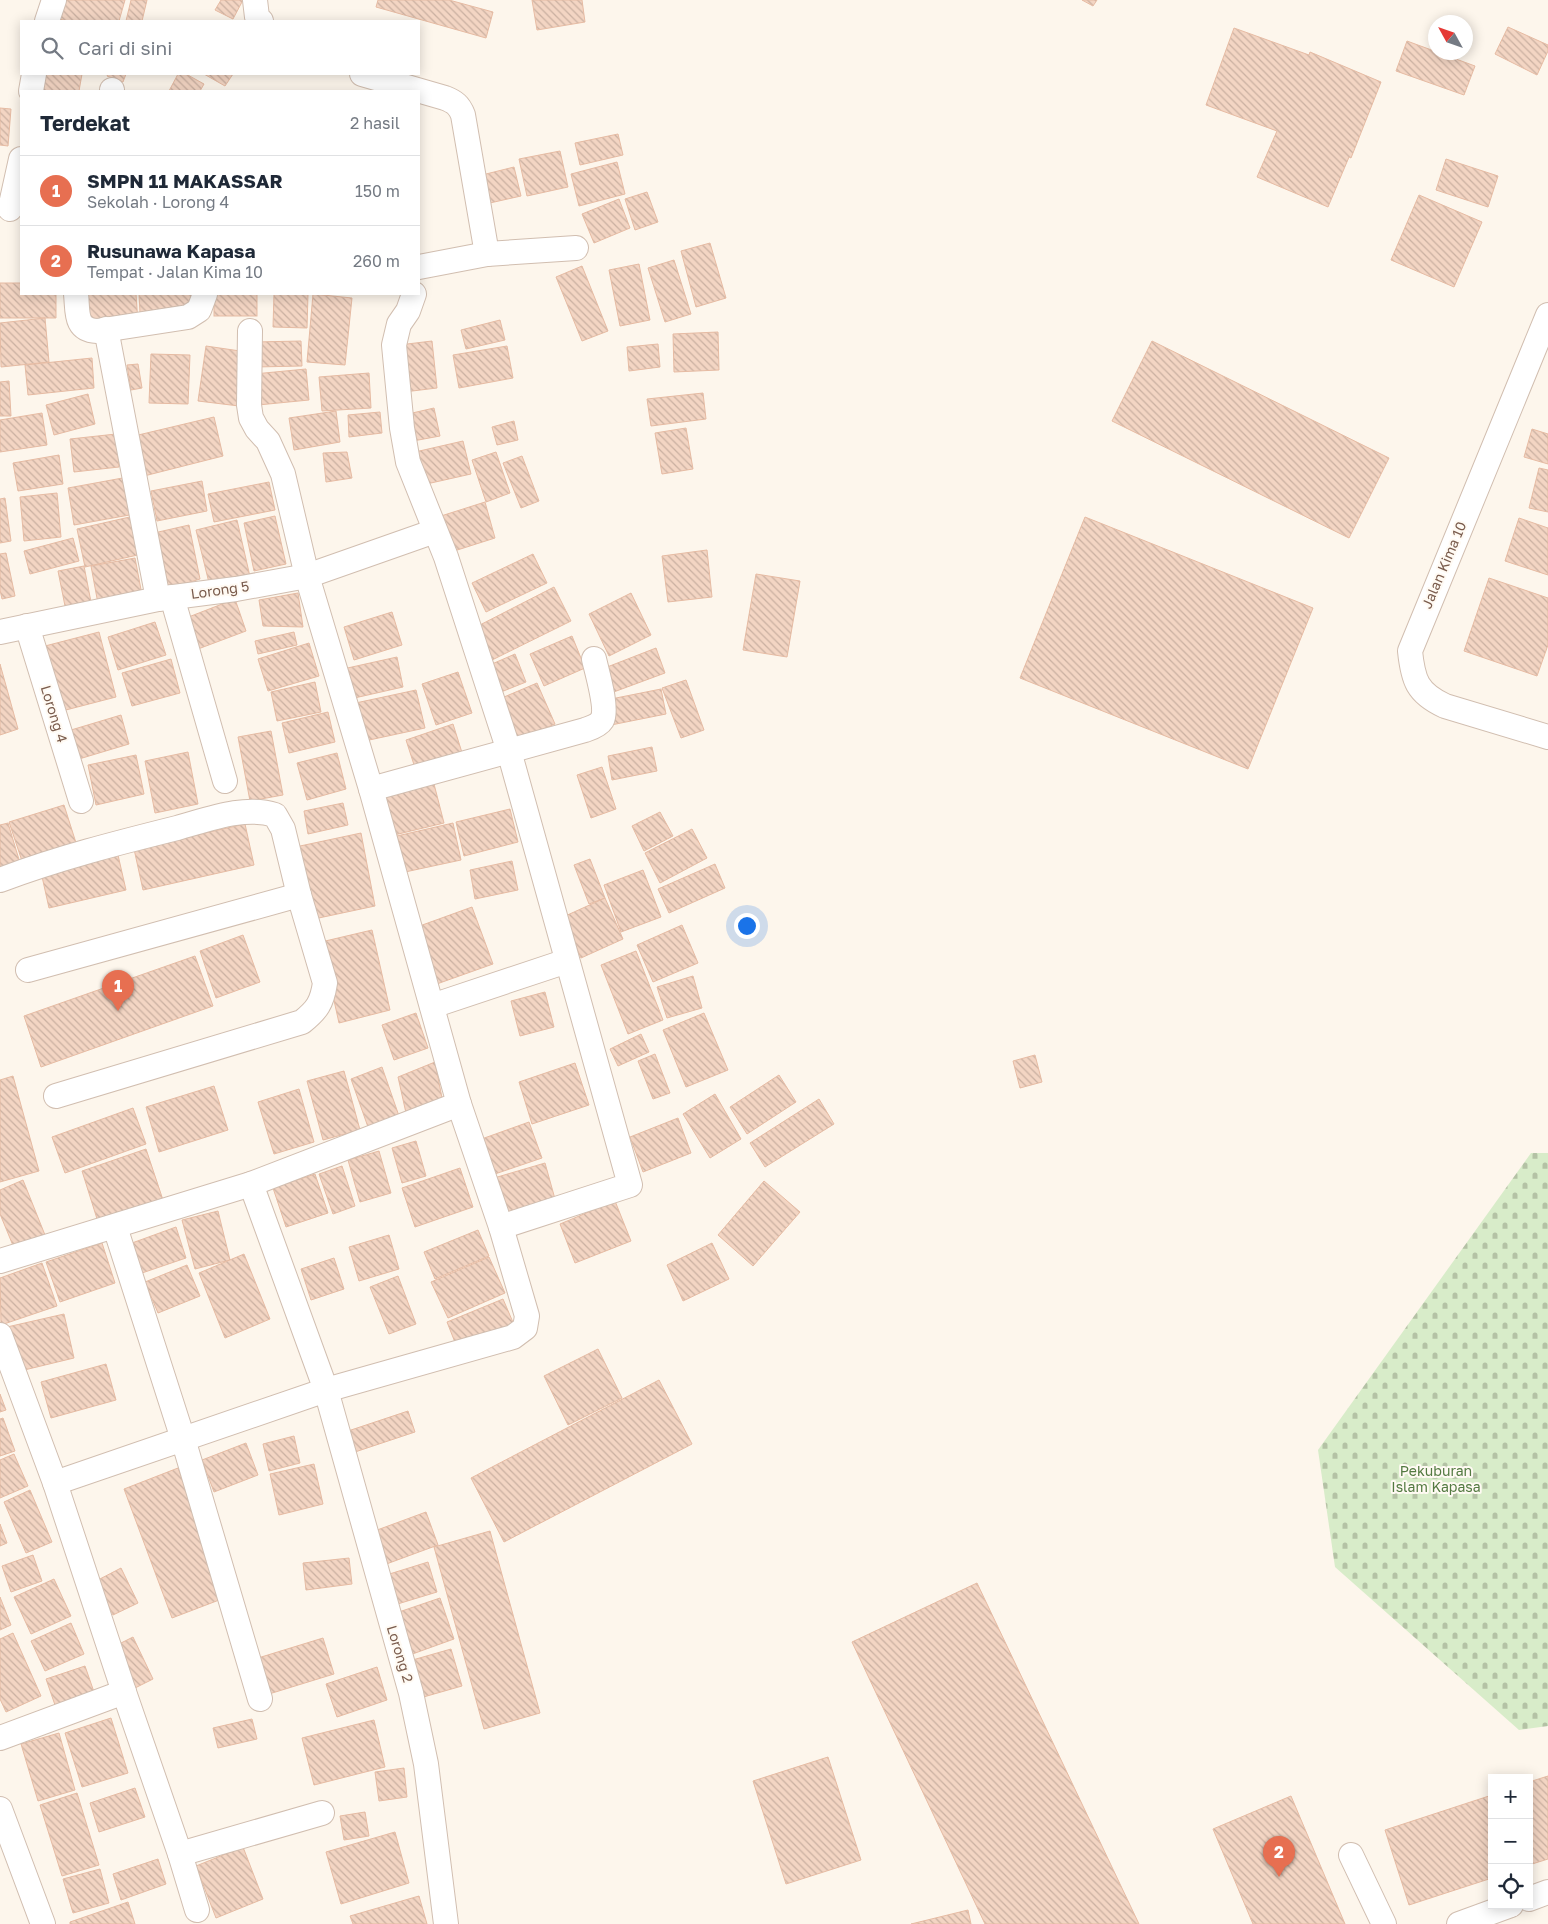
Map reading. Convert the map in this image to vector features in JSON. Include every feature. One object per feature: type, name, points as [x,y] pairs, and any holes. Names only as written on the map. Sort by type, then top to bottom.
[{"type":"street","points":[[47,20],[54,0]]},
{"type":"street","points":[[255,0],[257,17],[260,20]]},
{"type":"street","points":[[31,90],[34,75]]},
{"type":"street","points":[[365,75],[417,90]]},
{"type":"street","points":[[420,91],[455,102],[463,115],[487,254]]},
{"type":"street","points":[[11,208],[20,164]]},
{"type":"street","points":[[420,267],[487,254],[576,248]]},
{"type":"street","points":[[76,295],[78,318],[81,324],[90,331],[188,317],[199,310],[205,295]]},
{"type":"street","points":[[414,295],[408,311],[399,324],[394,345],[402,428],[408,462],[446,557],[509,751],[630,1185],[501,1227]]},
{"type":"street","name":"Jalan Kima 10","points":[[1548,315],[1410,651],[1412,670],[1418,686],[1430,699],[1445,706],[1548,737]]},
{"type":"street","points":[[106,329],[165,598],[225,781]]},
{"type":"street","points":[[54,1483],[326,1390],[513,1337],[522,1332],[526,1324],[527,1316],[501,1227],[460,1104],[371,789],[307,576],[283,474],[268,441],[251,418],[249,405],[250,331]]},
{"type":"street","name":"Lorong 5","points":[[0,632],[165,598],[236,589],[307,576],[435,531]]},
{"type":"street","name":"Lorong 4","points":[[27,626],[81,801]]},
{"type":"street","points":[[371,789],[585,730],[596,725],[602,720],[605,711],[594,660]]},
{"type":"street","points":[[0,880],[94,848],[236,813],[262,812],[275,815],[283,829],[299,895],[325,983],[323,996],[316,1012],[302,1022],[56,1096]]},
{"type":"street","points":[[28,970],[299,895]]},
{"type":"street","points":[[432,1006],[567,961]]},
{"type":"street","points":[[0,1261],[250,1184],[460,1104]]},
{"type":"street","name":"Lorong 2","points":[[250,1184],[326,1390],[411,1693],[426,1764],[446,1924]]},
{"type":"street","points":[[115,1227],[184,1439],[260,1699]]},
{"type":"street","points":[[0,1335],[54,1483],[180,1854],[197,1910]]},
{"type":"street","points":[[0,1738],[124,1692]]},
{"type":"street","points":[[0,1809],[43,1924]]},
{"type":"street","points":[[180,1854],[322,1813]]},
{"type":"street","points":[[1351,1855],[1384,1924]]},
{"type":"street","points":[[1533,1898],[1548,1892]]},
{"type":"street","points":[[1459,1924],[1500,1909]]},
{"type":"green space","name":"Pekuburan Islam Kapasa","points":[[1531,1153],[1548,1153],[1548,1726],[1519,1730],[1335,1567],[1318,1450]]},
{"type":"building","points":[[62,0],[125,0],[119,20],[63,20],[56,18]]},
{"type":"building","points":[[131,0],[147,0],[142,20],[126,20]]},
{"type":"building","points":[[221,0],[243,0],[233,19],[215,10]]},
{"type":"building","points":[[378,0],[449,0],[493,12],[486,38],[376,7]]},
{"type":"building","points":[[532,0],[582,0],[585,22],[537,30]]},
{"type":"building","points":[[1082,0],[1097,0],[1093,6]]},
{"type":"building","points":[[1508,27],[1548,45],[1548,51],[1537,75],[1495,54]]},
{"type":"building","points":[[1234,28],[1309,55],[1310,52],[1381,82],[1351,158],[1349,157],[1328,207],[1257,177],[1277,131],[1206,105]]},
{"type":"building","points":[[1407,41],[1428,49],[1428,60],[1459,60],[1475,66],[1464,95],[1396,71]]},
{"type":"building","points":[[38,75],[82,75],[79,90],[36,90]]},
{"type":"building","points":[[108,75],[126,75],[123,82]]},
{"type":"building","points":[[177,75],[188,75],[204,84],[201,90],[170,90]]},
{"type":"building","points":[[206,75],[232,75],[225,86]]},
{"type":"building","points":[[0,108],[11,109],[8,146],[0,145]]},
{"type":"building","points":[[618,134],[623,155],[580,165],[575,143]]},
{"type":"building","points":[[560,151],[568,187],[527,196],[519,159]]},
{"type":"building","points":[[1446,159],[1498,176],[1488,207],[1436,190]]},
{"type":"building","points":[[617,162],[625,194],[579,206],[571,174]]},
{"type":"building","points":[[514,167],[521,196],[481,205],[474,177]]},
{"type":"building","points":[[647,192],[658,222],[635,230],[625,199]]},
{"type":"building","points":[[1419,195],[1482,222],[1454,287],[1391,260]]},
{"type":"building","points":[[619,199],[630,228],[594,243],[582,214]]},
{"type":"building","points":[[710,243],[726,298],[696,307],[681,251]]},
{"type":"building","points":[[674,260],[691,314],[665,322],[648,268]]},
{"type":"building","points":[[639,264],[650,320],[620,326],[609,270]]},
{"type":"building","points":[[582,266],[608,331],[582,341],[556,277]]},
{"type":"building","points":[[0,283],[20,283],[20,295],[56,295],[56,318],[0,318]]},
{"type":"building","points":[[82,295],[136,295],[138,323],[85,328]]},
{"type":"building","points":[[139,295],[195,295],[196,309],[140,313]]},
{"type":"building","points":[[214,295],[257,295],[257,316],[214,316]]},
{"type":"building","points":[[274,295],[308,295],[307,328],[273,327]]},
{"type":"building","points":[[313,295],[352,298],[345,365],[307,362]]},
{"type":"building","points":[[45,318],[49,362],[1,367],[0,323]]},
{"type":"building","points":[[500,320],[505,340],[466,349],[461,330]]},
{"type":"building","points":[[718,332],[719,370],[674,372],[673,334]]},
{"type":"building","points":[[301,341],[302,366],[255,367],[255,342]]},
{"type":"building","points":[[432,341],[437,388],[404,392],[399,345]]},
{"type":"building","points":[[1152,341],[1389,458],[1349,538],[1112,421]]},
{"type":"building","points":[[658,344],[660,367],[629,371],[627,347]]},
{"type":"building","points":[[206,346],[247,352],[239,406],[198,401]]},
{"type":"building","points":[[507,346],[513,378],[459,388],[453,355]]},
{"type":"building","points":[[151,354],[190,355],[188,404],[149,403]]},
{"type":"building","points":[[92,358],[94,388],[28,395],[25,365]]},
{"type":"building","points":[[138,364],[142,388],[131,390],[127,365]]},
{"type":"building","points":[[306,369],[309,400],[258,405],[254,374]]},
{"type":"building","points":[[369,373],[371,408],[322,411],[319,377]]},
{"type":"building","points":[[9,381],[11,416],[0,416],[0,382]]},
{"type":"building","points":[[703,393],[706,419],[651,426],[647,399]]},
{"type":"building","points":[[88,394],[95,424],[54,435],[46,405]]},
{"type":"building","points":[[434,408],[440,436],[413,441],[408,414]]},
{"type":"building","points":[[336,411],[340,442],[294,450],[289,418]]},
{"type":"building","points":[[380,412],[382,433],[349,437],[348,415]]},
{"type":"building","points":[[42,413],[47,445],[0,452],[0,420]]},
{"type":"building","points":[[214,417],[223,456],[144,476],[134,436]]},
{"type":"building","points":[[514,421],[518,440],[497,445],[492,427]]},
{"type":"building","points":[[686,428],[693,469],[662,474],[655,433]]},
{"type":"building","points":[[1532,429],[1548,434],[1548,464],[1524,457]]},
{"type":"building","points":[[116,434],[119,467],[74,472],[70,439]]},
{"type":"building","points":[[463,441],[471,474],[422,485],[415,452]]},
{"type":"building","points":[[347,452],[352,478],[326,482],[323,453]]},
{"type":"building","points":[[496,452],[510,493],[486,502],[472,460]]},
{"type":"building","points":[[59,455],[63,484],[18,491],[13,463]]},
{"type":"building","points":[[522,456],[539,501],[521,508],[503,463]]},
{"type":"building","points":[[1539,468],[1548,470],[1548,512],[1529,508]]},
{"type":"building","points":[[128,477],[135,514],[74,525],[68,488]]},
{"type":"building","points":[[202,481],[207,511],[157,521],[151,491]]},
{"type":"building","points":[[269,482],[275,510],[214,522],[208,494]]},
{"type":"building","points":[[57,493],[61,537],[24,541],[20,497]]},
{"type":"building","points":[[5,498],[11,541],[0,543],[0,499]]},
{"type":"building","points":[[485,502],[495,538],[451,552],[441,516]]},
{"type":"building","points":[[134,516],[142,554],[85,567],[77,529]]},
{"type":"building","points":[[275,516],[286,564],[254,571],[244,523]]},
{"type":"building","points":[[1085,517],[1313,608],[1248,769],[1020,678]]},
{"type":"building","points":[[1519,518],[1548,528],[1548,575],[1505,561]]},
{"type":"building","points":[[237,520],[251,581],[211,591],[196,530]]},
{"type":"building","points":[[189,525],[200,579],[167,589],[154,533]]},
{"type":"building","points":[[73,538],[79,561],[30,574],[24,551]]},
{"type":"building","points":[[707,550],[712,597],[668,602],[662,556]]},
{"type":"building","points":[[6,553],[15,596],[2,599],[0,590],[0,554]]},
{"type":"building","points":[[533,554],[547,583],[486,612],[472,583]]},
{"type":"building","points":[[135,558],[143,600],[99,609],[91,566]]},
{"type":"building","points":[[84,566],[92,607],[66,611],[58,571]]},
{"type":"building","points":[[756,574],[800,581],[787,657],[743,650]]},
{"type":"building","points":[[1489,578],[1548,598],[1548,645],[1537,676],[1464,651]]},
{"type":"building","points":[[554,587],[571,621],[490,661],[474,628]]},
{"type":"building","points":[[298,593],[303,627],[263,626],[259,600]]},
{"type":"building","points":[[631,593],[651,635],[609,656],[589,614]]},
{"type":"building","points":[[235,599],[246,631],[198,649],[186,618]]},
{"type":"building","points":[[392,612],[402,645],[354,660],[344,627]]},
{"type":"building","points":[[155,622],[166,655],[118,670],[108,637]]},
{"type":"building","points":[[99,632],[116,697],[62,711],[45,646]]},
{"type":"building","points":[[294,632],[297,645],[258,654],[255,641]]},
{"type":"building","points":[[572,636],[585,668],[544,686],[530,654]]},
{"type":"building","points":[[309,643],[319,676],[268,691],[258,659]]},
{"type":"building","points":[[656,648],[665,673],[611,693],[602,669]]},
{"type":"building","points":[[515,654],[526,682],[496,694],[485,667]]},
{"type":"building","points":[[397,657],[403,687],[350,699],[343,669]]},
{"type":"building","points":[[171,659],[180,693],[132,706],[122,673]]},
{"type":"building","points":[[0,664],[18,729],[0,735]]},
{"type":"building","points":[[458,672],[472,713],[436,725],[422,684]]},
{"type":"building","points":[[686,680],[704,730],[681,738],[662,688]]},
{"type":"building","points":[[315,682],[321,712],[277,721],[271,692]]},
{"type":"building","points":[[537,683],[555,724],[515,741],[497,700]]},
{"type":"building","points":[[661,689],[666,714],[611,725],[606,700]]},
{"type":"building","points":[[416,690],[425,728],[360,742],[351,704]]},
{"type":"building","points":[[328,712],[335,742],[289,753],[282,723]]},
{"type":"building","points":[[121,715],[129,744],[79,759],[71,730]]},
{"type":"building","points":[[453,724],[464,759],[417,774],[406,740]]},
{"type":"building","points":[[271,731],[283,795],[250,801],[238,737]]},
{"type":"building","points":[[652,747],[657,771],[612,780],[608,756]]},
{"type":"building","points":[[188,752],[198,804],[155,813],[145,761]]},
{"type":"building","points":[[337,753],[346,789],[307,800],[297,763]]},
{"type":"building","points":[[136,755],[144,794],[96,805],[88,765]]},
{"type":"building","points":[[602,767],[616,809],[591,818],[577,775]]},
{"type":"building","points":[[434,784],[444,823],[386,837],[376,798]]},
{"type":"building","points":[[343,803],[348,825],[308,834],[304,811]]},
{"type":"building","points":[[64,805],[77,846],[23,864],[9,822]]},
{"type":"building","points":[[510,809],[518,842],[464,856],[456,822]]},
{"type":"building","points":[[660,812],[673,836],[644,851],[632,826]]},
{"type":"building","points":[[8,823],[20,863],[0,869],[0,825]]},
{"type":"building","points":[[453,823],[461,860],[405,872],[397,836]]},
{"type":"building","points":[[245,824],[254,865],[143,890],[134,849]]},
{"type":"building","points":[[692,829],[707,858],[660,883],[645,853]]},
{"type":"building","points":[[361,833],[375,906],[314,919],[300,846]]},
{"type":"building","points":[[118,855],[126,890],[49,908],[41,872]]},
{"type":"building","points":[[590,859],[605,898],[589,904],[574,865]]},
{"type":"building","points":[[512,861],[518,890],[475,899],[470,870]]},
{"type":"building","points":[[715,864],[725,888],[669,913],[658,889]]},
{"type":"building","points":[[643,870],[661,917],[621,932],[604,885]]},
{"type":"building","points":[[605,898],[623,939],[581,958],[563,917]]},
{"type":"building","points":[[472,907],[493,964],[434,985],[414,928]]},
{"type":"building","points":[[682,925],[698,963],[653,982],[637,945]]},
{"type":"building","points":[[372,930],[390,1010],[339,1023],[321,942]]},
{"type":"building","points":[[243,935],[260,982],[216,998],[200,951]]},
{"type":"building","points":[[636,951],[663,1020],[628,1034],[601,965]]},
{"type":"building","points":[[195,956],[213,1006],[41,1067],[24,1016]]},
{"type":"building","points":[[693,976],[702,1008],[667,1018],[657,987]]},
{"type":"building","points":[[545,992],[554,1027],[520,1036],[511,1001]]},
{"type":"building","points":[[416,1013],[428,1048],[394,1060],[382,1025]]},
{"type":"building","points":[[704,1013],[728,1070],[686,1087],[663,1030]]},
{"type":"building","points":[[641,1034],[649,1052],[618,1066],[610,1049]]},
{"type":"building","points":[[655,1054],[670,1093],[653,1099],[638,1061]]},
{"type":"building","points":[[1035,1055],[1042,1082],[1020,1088],[1013,1061]]},
{"type":"building","points":[[435,1062],[443,1103],[406,1113],[398,1077]]},
{"type":"building","points":[[575,1063],[589,1105],[532,1124],[519,1082]]},
{"type":"building","points":[[382,1067],[399,1116],[368,1127],[351,1079]]},
{"type":"building","points":[[344,1071],[360,1130],[323,1140],[307,1081]]},
{"type":"building","points":[[779,1075],[796,1102],[747,1134],[730,1107]]},
{"type":"building","points":[[13,1076],[39,1171],[0,1182],[0,1080]]},
{"type":"building","points":[[214,1086],[228,1130],[159,1152],[146,1107]]},
{"type":"building","points":[[299,1089],[314,1142],[274,1154],[258,1102]]},
{"type":"building","points":[[715,1094],[741,1139],[710,1158],[683,1114]]},
{"type":"building","points":[[819,1099],[834,1124],[765,1167],[750,1143]]},
{"type":"building","points":[[133,1108],[146,1144],[65,1173],[52,1137]]},
{"type":"building","points":[[678,1118],[691,1153],[643,1172],[630,1137]]},
{"type":"building","points":[[529,1122],[542,1158],[489,1176],[476,1141]]},
{"type":"building","points":[[416,1141],[426,1176],[402,1183],[392,1148]]},
{"type":"building","points":[[146,1149],[163,1200],[98,1222],[82,1171]]},
{"type":"building","points":[[379,1151],[391,1193],[360,1202],[348,1160]]},
{"type":"building","points":[[545,1163],[555,1199],[504,1214],[494,1178]]},
{"type":"building","points":[[342,1166],[355,1206],[333,1214],[319,1174]]},
{"type":"building","points":[[460,1168],[473,1207],[415,1227],[402,1188]]},
{"type":"building","points":[[315,1174],[328,1213],[286,1227],[273,1188]]},
{"type":"building","points":[[23,1180],[45,1235],[14,1248],[0,1214],[0,1190]]},
{"type":"building","points":[[764,1181],[800,1212],[753,1266],[718,1235]]},
{"type":"building","points":[[615,1201],[631,1241],[575,1263],[560,1224]]},
{"type":"building","points":[[218,1211],[230,1260],[195,1269],[182,1220]]},
{"type":"building","points":[[176,1227],[186,1258],[142,1273],[132,1243]]},
{"type":"building","points":[[478,1230],[489,1256],[435,1279],[424,1252]]},
{"type":"building","points":[[389,1235],[399,1269],[359,1281],[349,1247]]},
{"type":"building","points":[[102,1243],[115,1283],[60,1302],[46,1262]]},
{"type":"building","points":[[712,1243],[729,1279],[683,1301],[667,1265]]},
{"type":"building","points":[[244,1254],[270,1319],[225,1338],[199,1273]]},
{"type":"building","points":[[489,1257],[505,1293],[448,1318],[431,1282]]},
{"type":"building","points":[[334,1258],[344,1289],[311,1300],[301,1269]]},
{"type":"building","points":[[42,1263],[57,1306],[1,1325],[0,1278]]},
{"type":"building","points":[[187,1265],[200,1296],[158,1313],[145,1282]]},
{"type":"building","points":[[398,1276],[416,1324],[389,1334],[370,1287]]},
{"type":"building","points":[[503,1299],[515,1327],[458,1350],[447,1322]]},
{"type":"building","points":[[64,1314],[74,1358],[16,1372],[7,1327]]},
{"type":"building","points":[[598,1349],[622,1398],[568,1425],[544,1376]]},
{"type":"building","points":[[106,1364],[116,1400],[51,1418],[41,1382]]},
{"type":"building","points":[[659,1380],[692,1444],[504,1542],[471,1478]]},
{"type":"building","points":[[0,1394],[6,1410],[0,1412]]},
{"type":"building","points":[[408,1411],[415,1432],[352,1453],[345,1432]]},
{"type":"building","points":[[3,1418],[15,1451],[0,1456],[0,1419]]},
{"type":"building","points":[[294,1436],[300,1463],[269,1471],[263,1444]]},
{"type":"building","points":[[246,1443],[258,1475],[214,1492],[202,1460]]},
{"type":"building","points":[[14,1454],[28,1486],[0,1498],[0,1460]]},
{"type":"building","points":[[314,1464],[323,1504],[279,1515],[270,1474]]},
{"type":"building","points":[[178,1468],[227,1597],[172,1618],[124,1489]]},
{"type":"building","points":[[30,1490],[52,1542],[26,1553],[4,1502]]},
{"type":"building","points":[[426,1512],[438,1545],[381,1566],[369,1533]]},
{"type":"building","points":[[0,1524],[7,1543],[0,1546]]},
{"type":"building","points":[[490,1531],[540,1713],[484,1729],[434,1547]]},
{"type":"building","points":[[33,1555],[42,1581],[11,1592],[2,1566]]},
{"type":"building","points":[[349,1558],[352,1584],[306,1590],[303,1563]]},
{"type":"building","points":[[428,1562],[437,1592],[391,1606],[383,1576]]},
{"type":"building","points":[[121,1568],[138,1603],[113,1615],[96,1581]]},
{"type":"building","points":[[54,1579],[71,1616],[31,1634],[14,1597]]},
{"type":"building","points":[[977,1583],[1139,1924],[985,1924],[852,1642]]},
{"type":"building","points":[[0,1597],[11,1625],[0,1630]]},
{"type":"building","points":[[440,1598],[454,1639],[407,1656],[393,1614]]},
{"type":"building","points":[[71,1623],[84,1654],[45,1671],[31,1641]]},
{"type":"building","points":[[13,1633],[41,1696],[6,1712],[0,1699],[0,1639]]},
{"type":"building","points":[[133,1637],[153,1679],[131,1690],[111,1648]]},
{"type":"building","points":[[323,1638],[334,1674],[269,1694],[258,1658]]},
{"type":"building","points":[[451,1649],[462,1686],[420,1698],[409,1661]]},
{"type":"building","points":[[85,1666],[94,1692],[55,1705],[46,1679]]},
{"type":"building","points":[[377,1667],[387,1700],[337,1717],[326,1684]]},
{"type":"building","points":[[111,1718],[128,1773],[82,1787],[65,1733]]},
{"type":"building","points":[[252,1719],[257,1739],[218,1748],[213,1728]]},
{"type":"building","points":[[374,1720],[385,1767],[314,1785],[302,1738]]},
{"type":"building","points":[[59,1733],[75,1790],[38,1801],[21,1744]]},
{"type":"building","points":[[828,1757],[861,1860],[786,1884],[753,1781]]},
{"type":"building","points":[[404,1768],[407,1797],[379,1801],[375,1772]]},
{"type":"building","points":[[1548,1776],[1548,1859],[1533,1864],[1533,1819],[1533,1781]]},
{"type":"building","points":[[135,1788],[145,1817],[99,1832],[90,1803]]},
{"type":"building","points":[[77,1793],[99,1865],[62,1876],[40,1805]]},
{"type":"building","points":[[1291,1796],[1345,1924],[1253,1924],[1213,1829]]},
{"type":"building","points":[[1488,1796],[1488,1879],[1409,1905],[1385,1830]]},
{"type":"building","points":[[365,1812],[369,1836],[344,1840],[340,1816]]},
{"type":"building","points":[[395,1832],[409,1883],[341,1904],[326,1852]]},
{"type":"building","points":[[243,1847],[263,1899],[216,1918],[196,1866]]},
{"type":"building","points":[[158,1859],[166,1884],[121,1900],[113,1874]]},
{"type":"building","points":[[100,1869],[109,1903],[73,1913],[63,1879]]},
{"type":"building","points":[[419,1896],[427,1924],[353,1924],[350,1916]]},
{"type":"building","points":[[128,1902],[135,1924],[70,1924],[70,1922]]},
{"type":"building","points":[[968,1910],[971,1924],[911,1924]]},
{"type":"place","name":"SMPN 11 MAKASSAR","points":[[118,1011]]},
{"type":"place","name":"Rusunawa Kapasa","points":[[1279,1877]]}]
